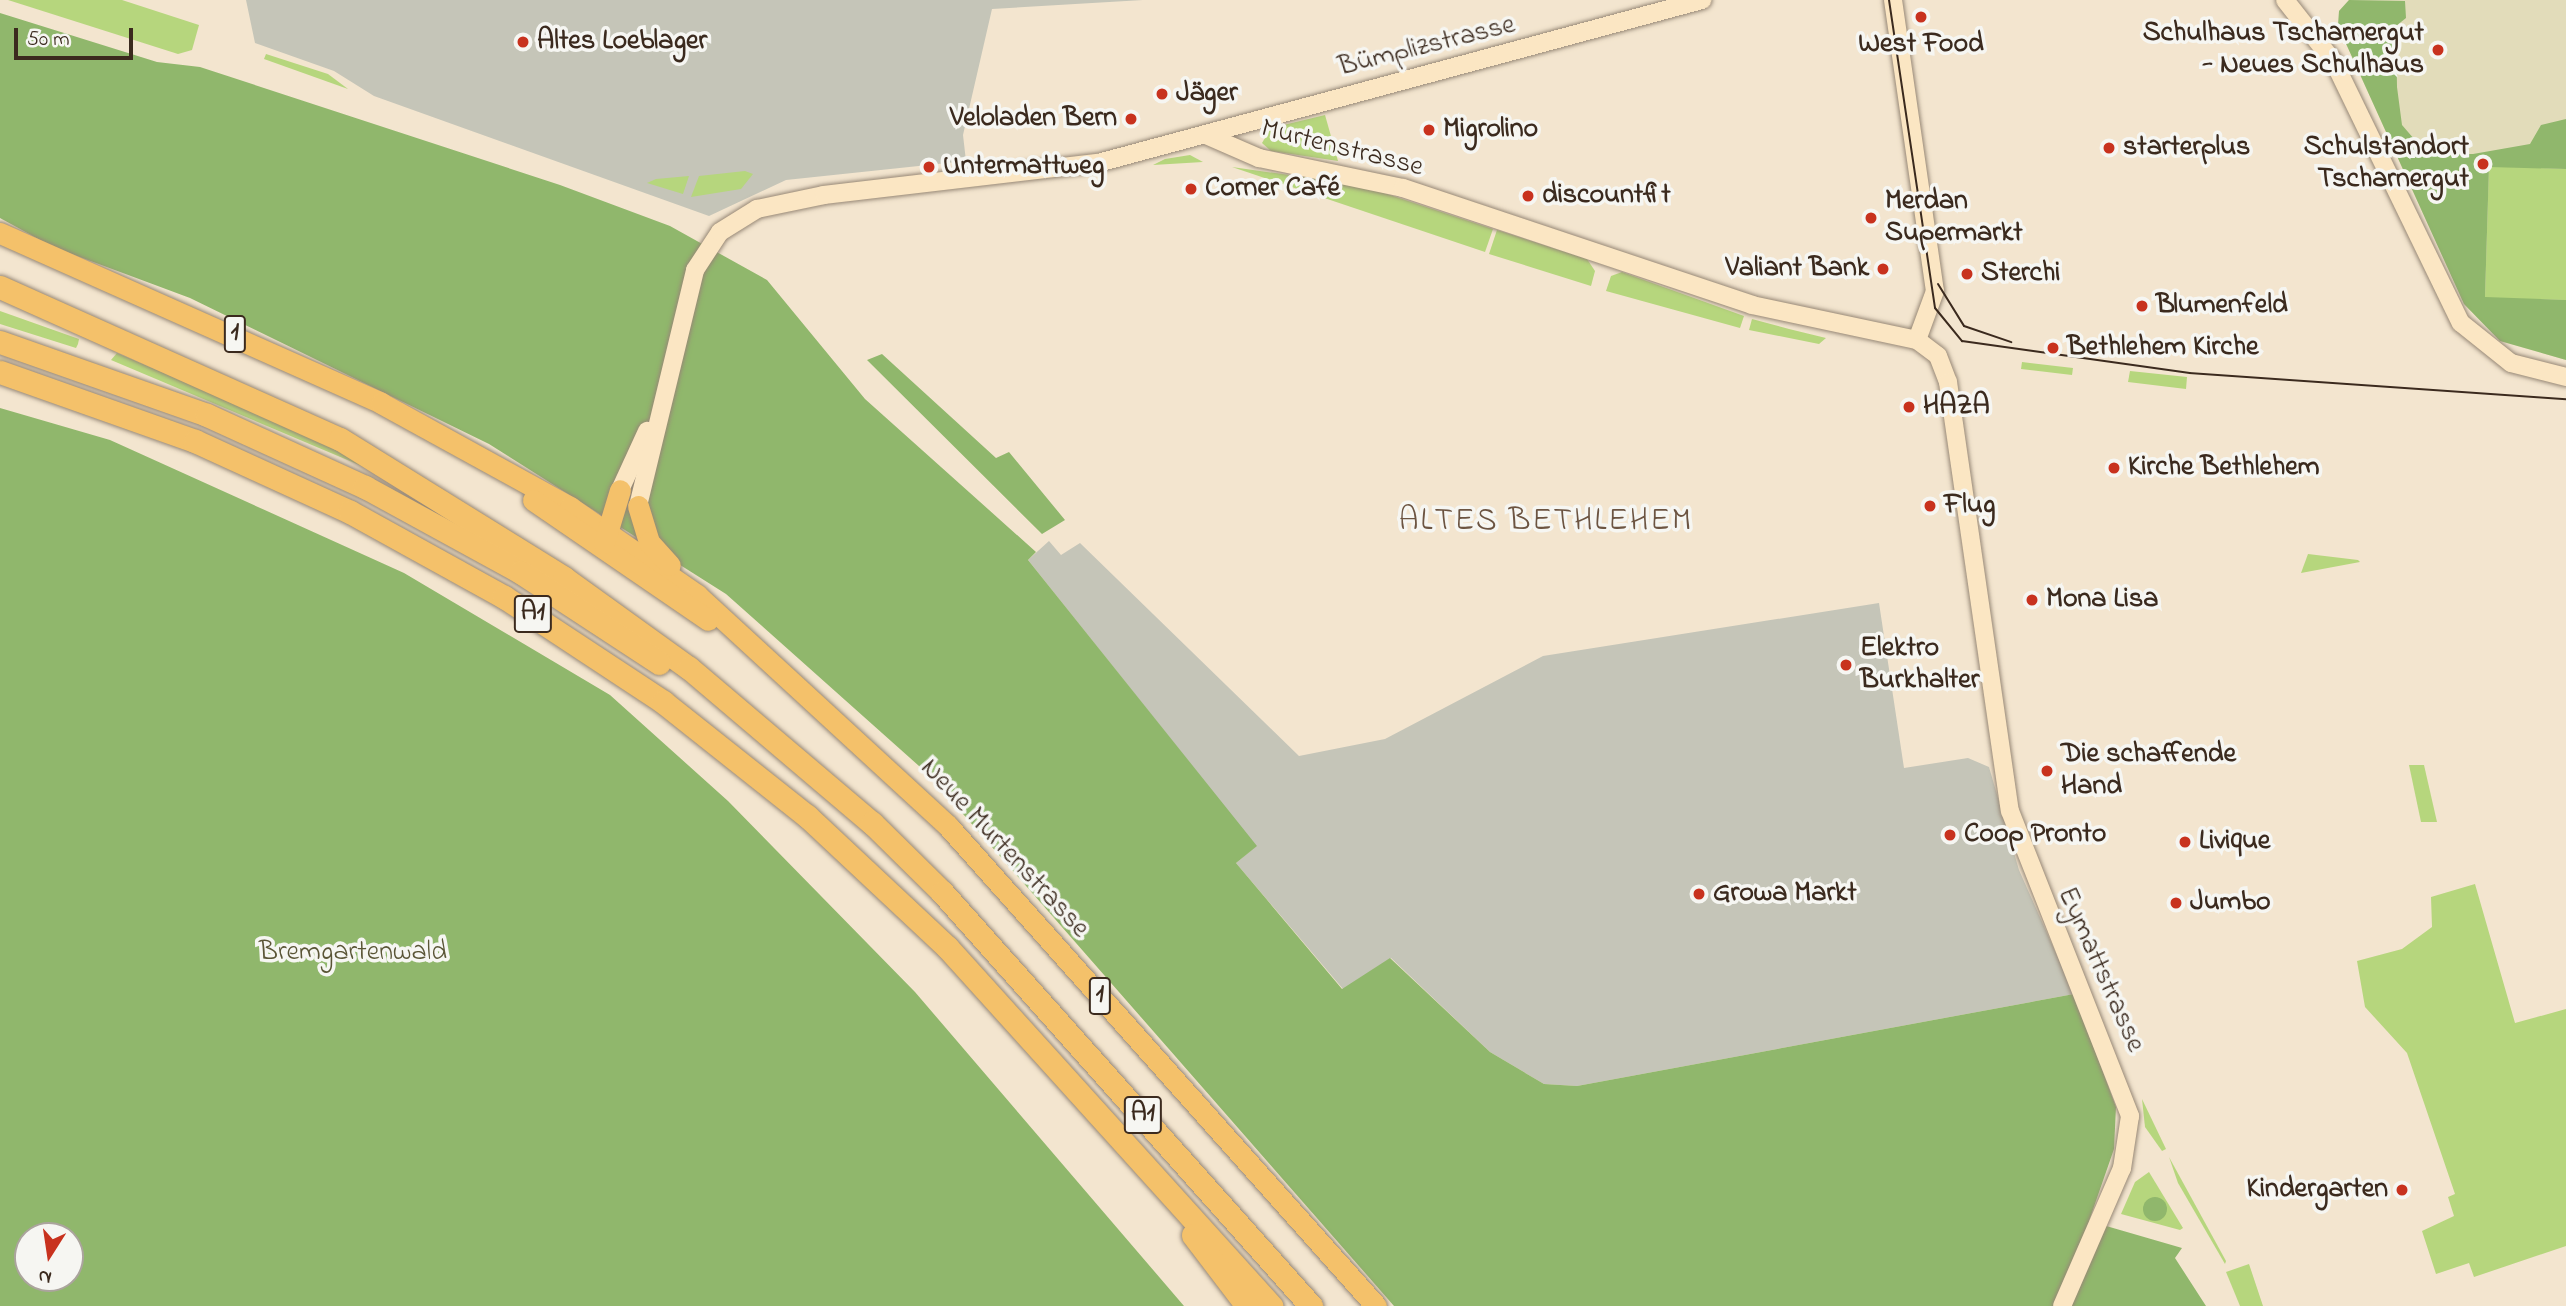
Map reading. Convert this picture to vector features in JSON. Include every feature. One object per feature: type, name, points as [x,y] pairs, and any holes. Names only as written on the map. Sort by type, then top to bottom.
[{"type":"highway","points":[[0,287],[320,428],[456,508],[631,623],[794,756]]},
{"type":"highway","points":[[0,304],[196,373]]},
{"type":"highway","name":"A1","points":[[0,342],[206,415],[396,503],[554,593],[794,756],[880,831],[1010,964],[1311,1306]]},
{"type":"highway","name":"A1","points":[[0,372],[195,441],[312,493],[431,554],[612,666],[756,773],[878,880],[985,987],[1271,1306]]},
{"type":"highway","points":[[1151,1175],[1247,1306]]},
{"type":"main road","name":"Neue Murtenstrasse","points":[[0,233],[296,360],[570,507],[608,539],[774,664]]},
{"type":"main road","name":"Neue Murtenstrasse","points":[[463,450],[697,595],[948,826],[1376,1306]]},
{"type":"main road","points":[[570,507],[620,491]]},
{"type":"main road","points":[[608,539],[620,491]]},
{"type":"main road","points":[[608,539],[638,506]]},
{"type":"main road","points":[[638,506],[649,542],[697,595]]},
{"type":"street","name":"Bümplizstrasse","points":[[1206,135],[1702,0]]},
{"type":"street","points":[[1893,0],[1935,291],[1917,340]]},
{"type":"street","points":[[2285,0],[2334,62],[2460,323],[2502,358],[2566,377]]},
{"type":"street","name":"Murtenstrasse","points":[[1206,135],[1250,155],[1404,188],[1752,305],[1917,340],[1938,356]]},
{"type":"street","points":[[638,506],[699,260],[720,232],[757,209],[824,195],[1098,163],[1206,135]]},
{"type":"street","name":"Eymattstrasse","points":[[1938,356],[1948,382],[2010,811],[2130,1116],[2122,1168],[2062,1306]]},
{"type":"street","points":[[620,491],[666,386]]},
{"type":"shaded area","points":[[246,0],[1143,0],[992,9],[963,135],[966,161],[786,180],[709,216],[374,96],[334,71],[255,43]]},
{"type":"shaded area","name":"Schulstandort Tscharnergut","points":[[2349,0],[2566,0],[2566,360],[2500,341],[2464,304],[2338,26],[2339,11]]},
{"type":"shaded area","points":[[1049,541],[1061,555],[1080,543],[1299,756],[1385,739],[1543,656],[1879,603],[1904,768],[1968,758],[1989,767],[2019,870],[2074,994],[1577,1086],[1544,1084],[1490,1052],[1391,958],[1343,989],[1236,863],[1256,846],[1028,560]]},
{"type":"green space","points":[[8,0],[122,0],[199,25],[192,50],[178,54]]},
{"type":"green space","points":[[2349,0],[2405,1],[2406,18],[2396,26],[2397,87],[2402,125],[2427,154],[2473,154],[2530,144],[2541,125],[2566,119],[2566,169],[2489,167],[2485,297],[2566,300],[2566,360],[2500,341],[2464,304],[2338,26],[2339,11]]},
{"type":"green space","points":[[0,13],[157,62],[200,67],[560,185],[670,226],[767,280],[865,399],[1036,552],[1028,560],[1257,846],[1236,863],[1342,989],[1390,958],[1490,1052],[1544,1084],[1577,1086],[2074,994],[2116,1107],[2114,1149],[2089,1221],[2182,1248],[2175,1258],[2206,1306],[1394,1306],[928,774],[726,594],[489,444],[190,298],[53,247],[0,218]]},
{"type":"green space","points":[[266,54],[328,74],[348,89],[264,59]]},
{"type":"green space","points":[[1325,115],[1338,161],[1271,151],[1262,143],[1271,128]]},
{"type":"green space","points":[[1190,155],[1203,162],[1153,165],[1165,159]]},
{"type":"green space","points":[[2489,166],[2566,169],[2566,300],[2485,298]]},
{"type":"green space","points":[[1232,167],[1360,185],[1493,229],[1485,252]]},
{"type":"green space","points":[[745,171],[753,174],[741,189],[691,197],[699,176]]},
{"type":"green space","points":[[689,176],[683,194],[647,183],[656,179]]},
{"type":"green space","points":[[1497,230],[1587,259],[1595,271],[1591,286],[1489,254]]},
{"type":"green space","points":[[1622,272],[1744,316],[1740,328],[1606,291],[1611,276]]},
{"type":"green space","points":[[0,311],[79,339],[78,344],[76,348],[0,324]]},
{"type":"green space","points":[[1752,319],[1826,338],[1819,344],[1749,330]]},
{"type":"green space","points":[[117,353],[328,443],[364,467],[111,360]]},
{"type":"green space","points":[[882,354],[996,458],[1009,452],[1065,520],[1042,534],[867,360]]},
{"type":"green space","points":[[2022,362],[2073,368],[2072,375],[2021,369]]},
{"type":"green space","points":[[2130,371],[2187,377],[2186,389],[2128,382]]},
{"type":"green space","name":"Bremgartenwald","points":[[0,408],[110,440],[404,573],[610,695],[728,801],[915,992],[1184,1306],[0,1306]]},
{"type":"green space","points":[[2308,554],[2358,560],[2360,562],[2301,573]]},
{"type":"green space","points":[[2409,765],[2424,765],[2437,822],[2421,822]]},
{"type":"green space","points":[[2475,884],[2515,1023],[2566,1009],[2566,1246],[2474,1277],[2469,1263],[2436,1274],[2422,1231],[2454,1216],[2448,1197],[2455,1194],[2407,1053],[2365,1007],[2357,961],[2402,949],[2432,927],[2431,897]]},
{"type":"green space","points":[[2142,1099],[2166,1149],[2162,1151],[2145,1127]]},
{"type":"green space","points":[[2169,1157],[2226,1261],[2225,1264],[2178,1183]]},
{"type":"green space","points":[[2149,1172],[2183,1228],[2180,1230],[2121,1214],[2135,1182]]},
{"type":"green space","points":[[2155,1197],[2163,1201],[2167,1209],[2163,1217],[2155,1221],[2147,1217],[2143,1209],[2147,1201]]},
{"type":"green space","points":[[2249,1264],[2263,1306],[2240,1306],[2226,1272]]},
{"type":"tram line","points":[[1889,0],[1935,308],[1962,341],[2190,373],[2566,399]]},
{"type":"tram line","points":[[1938,284],[1964,326],[2011,342]]},
{"type":"place","name":"West Food","points":[[1921,17]]},
{"type":"place","name":"Altes Loeblager","points":[[523,42]]},
{"type":"place","name":"Schulhaus Tscharnergut - Neues Schulhaus","points":[[2438,50]]},
{"type":"place","name":"Jäger","points":[[1162,94]]},
{"type":"place","name":"Veloladen Bern","points":[[1131,119]]},
{"type":"place","name":"Migrolino","points":[[1429,130]]},
{"type":"place","name":"starterplus","points":[[2109,148]]},
{"type":"place","name":"Schulstandort Tscharnergut","points":[[2483,164]]},
{"type":"place","name":"Untermattweg","points":[[929,167]]},
{"type":"place","name":"Corner Café","points":[[1191,189]]},
{"type":"place","name":"discountfit","points":[[1528,196]]},
{"type":"place","name":"Merdan Supermarkt","points":[[1871,218]]},
{"type":"place","name":"Valiant Bank","points":[[1883,269]]},
{"type":"place","name":"Sterchi","points":[[1967,274]]},
{"type":"place","name":"Blumenfeld","points":[[2142,306]]},
{"type":"place","name":"Bethlehem Kirche","points":[[2053,348]]},
{"type":"place","name":"HAZA","points":[[1909,407]]},
{"type":"place","name":"Kirche Bethlehem","points":[[2114,468]]},
{"type":"place","name":"Flug","points":[[1930,506]]},
{"type":"place","name":"Mona Lisa","points":[[2032,600]]},
{"type":"place","name":"Elektro Burkhalter","points":[[1846,665]]},
{"type":"place","name":"Die schaffende Hand","points":[[2047,771]]},
{"type":"place","name":"Coop Pronto","points":[[1950,835]]},
{"type":"place","name":"Livique","points":[[2185,842]]},
{"type":"place","name":"Growa Markt","points":[[1699,894]]},
{"type":"place","name":"Jumbo","points":[[2176,903]]},
{"type":"place","name":"Kindergarten","points":[[2402,1190]]},
{"type":"district","name":"ALTES BETHLEHEM","points":[[1546,522]]}]
